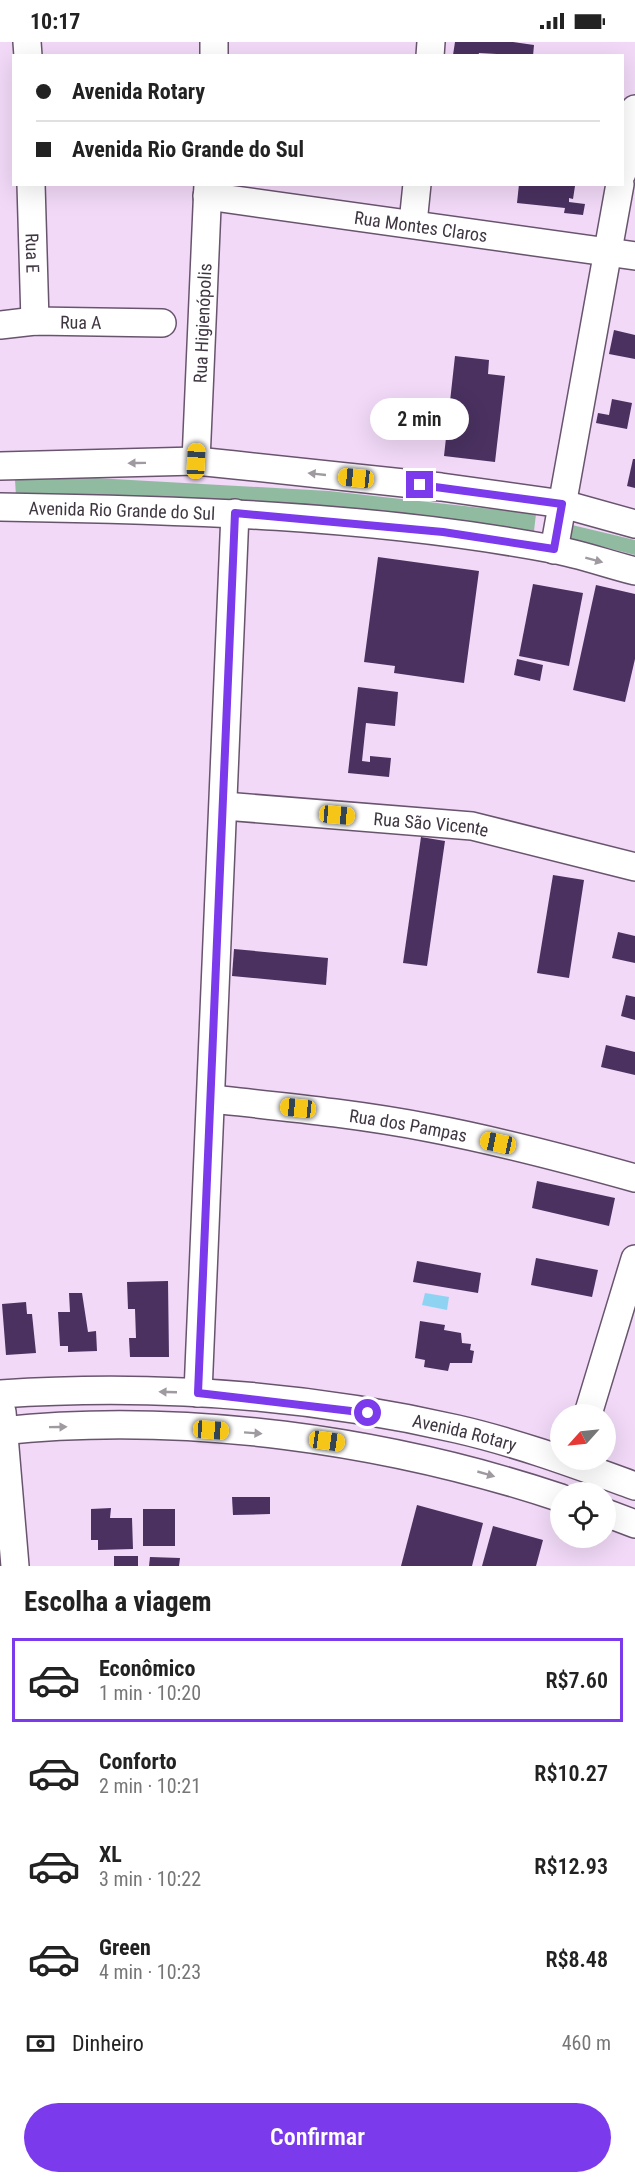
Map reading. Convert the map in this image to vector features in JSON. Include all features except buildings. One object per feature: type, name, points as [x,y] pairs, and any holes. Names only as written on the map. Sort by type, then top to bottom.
[{"type":"street","points":[[624,164],[635,109]]},
{"type":"street","name":"Rua E","points":[[31,186],[35,321]]},
{"type":"street","points":[[413,223],[417,186]]},
{"type":"street","points":[[554,549],[620,186]]},
{"type":"street","name":"Rua Montes Claros","points":[[207,190],[413,223],[608,250],[635,256]]},
{"type":"street","name":"Rua Higienópolis","points":[[196,461],[207,190]]},
{"type":"street","name":"Rua A","points":[[0,324],[35,321],[162,323]]},
{"type":"street","points":[[0,466],[196,461],[441,487],[562,504],[635,524]]},
{"type":"street","name":"Avenida Rio Grande do Sul","points":[[0,507],[235,513],[443,532],[554,549],[635,571]]},
{"type":"street","points":[[198,1393],[235,513]]},
{"type":"street","name":"Rua São Vicente","points":[[224,806],[472,826],[635,867]]},
{"type":"street","name":"Rua dos Pampas","points":[[212,1099],[320,1111],[430,1128],[544,1153],[635,1178]]},
{"type":"street","points":[[591,1404],[635,1260]]},
{"type":"street","name":"Avenida Rotary","points":[[1,1394],[71,1391],[198,1393],[347,1409],[458,1430],[550,1455]]},
{"type":"street","points":[[1,1394],[2,1431],[15,1566]]},
{"type":"street","name":"Avenida Rotary","points":[[2,1431],[52,1426],[121,1426],[258,1433],[392,1451],[453,1465],[550,1495]]},
{"type":"street","points":[[453,1465],[458,1430]]},
{"type":"street","name":"Avenida Rotary","points":[[594,1470],[635,1486]]},
{"type":"street","points":[[616,1517],[635,1524]]},
{"type":"green space","points":[[95,478],[329,491],[536,514],[534,531],[331,508],[144,496],[16,496],[15,480]]},
{"type":"green space","points":[[572,525],[635,540],[635,555],[569,538]]},
{"type":"water","points":[[425,1293],[449,1297],[447,1310],[422,1305]]},
{"type":"route","points":[[368,1413],[198,1393],[235,513],[443,532],[554,549],[562,504],[420,485]]}]
